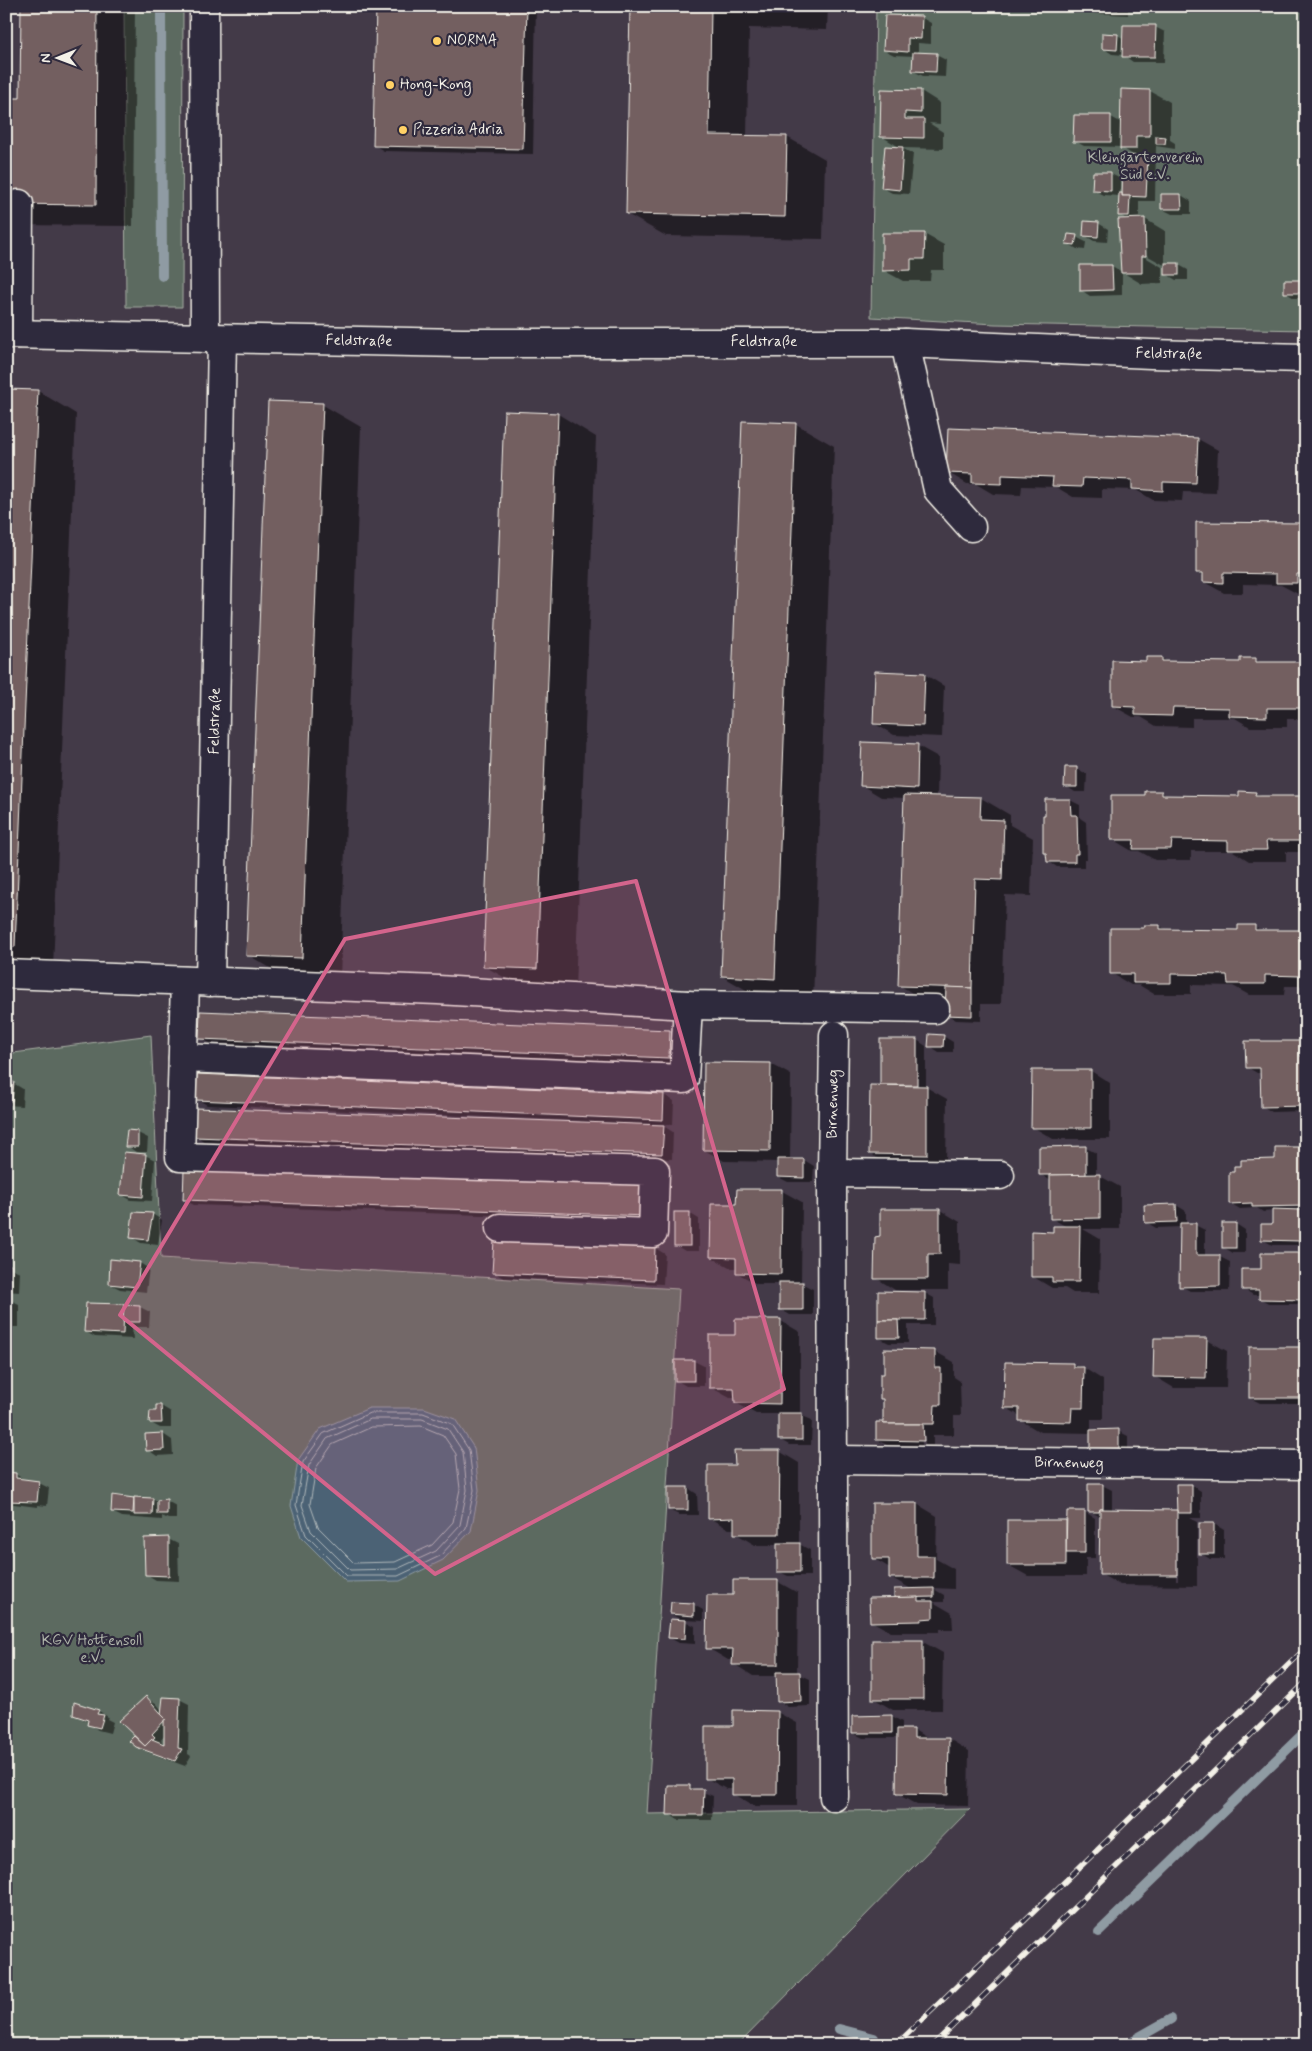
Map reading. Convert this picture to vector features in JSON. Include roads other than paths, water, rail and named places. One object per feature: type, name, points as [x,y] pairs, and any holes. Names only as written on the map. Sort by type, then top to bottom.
[{"type":"street","name":"Feldstraße","points":[[204,6],[214,339],[198,982],[183,1058],[180,1157],[655,1171],[653,1233],[500,1228]]},
{"type":"street","points":[[12,334],[19,204]]},
{"type":"street","name":"Feldstraße","points":[[12,334],[462,342],[905,343],[1151,354],[1306,358]]},
{"type":"street","points":[[905,343],[938,490],[971,527]]},
{"type":"street","points":[[6,974],[438,990],[688,1005],[935,1009]]},
{"type":"street","points":[[183,1058],[684,1079],[688,1005]]},
{"type":"street","name":"Birnenweg","points":[[834,1035],[832,1173],[834,1797]]},
{"type":"street","points":[[832,1173],[1000,1175]]},
{"type":"street","name":"Birnenweg","points":[[833,1460],[1306,1465]]},
{"type":"water","points":[[369,1408],[424,1408],[455,1419],[474,1448],[479,1490],[471,1531],[443,1560],[400,1581],[346,1582],[301,1537],[291,1506],[298,1460],[320,1429]]},
{"type":"waterway","points":[[161,6],[162,276]]},
{"type":"waterway","points":[[1099,1932],[1306,1731]]},
{"type":"waterway","points":[[1125,2045],[1171,2019]]},
{"type":"waterway","points":[[839,2029],[874,2038]]},
{"type":"railway","points":[[896,2045],[1306,1648]]},
{"type":"railway","points":[[933,2045],[1306,1682]]},
{"type":"place","name":"NORMA","points":[[437,41]]},
{"type":"place","name":"Hong-Kong","points":[[390,85]]},
{"type":"place","name":"Pizzeria Adria","points":[[403,130]]},
{"type":"park label","name":"Kleingartenverein Süd e.V.","points":[[1145,166]]},
{"type":"park label","name":"KGV Hottensoll e.V.","points":[[92,1650]]}]
